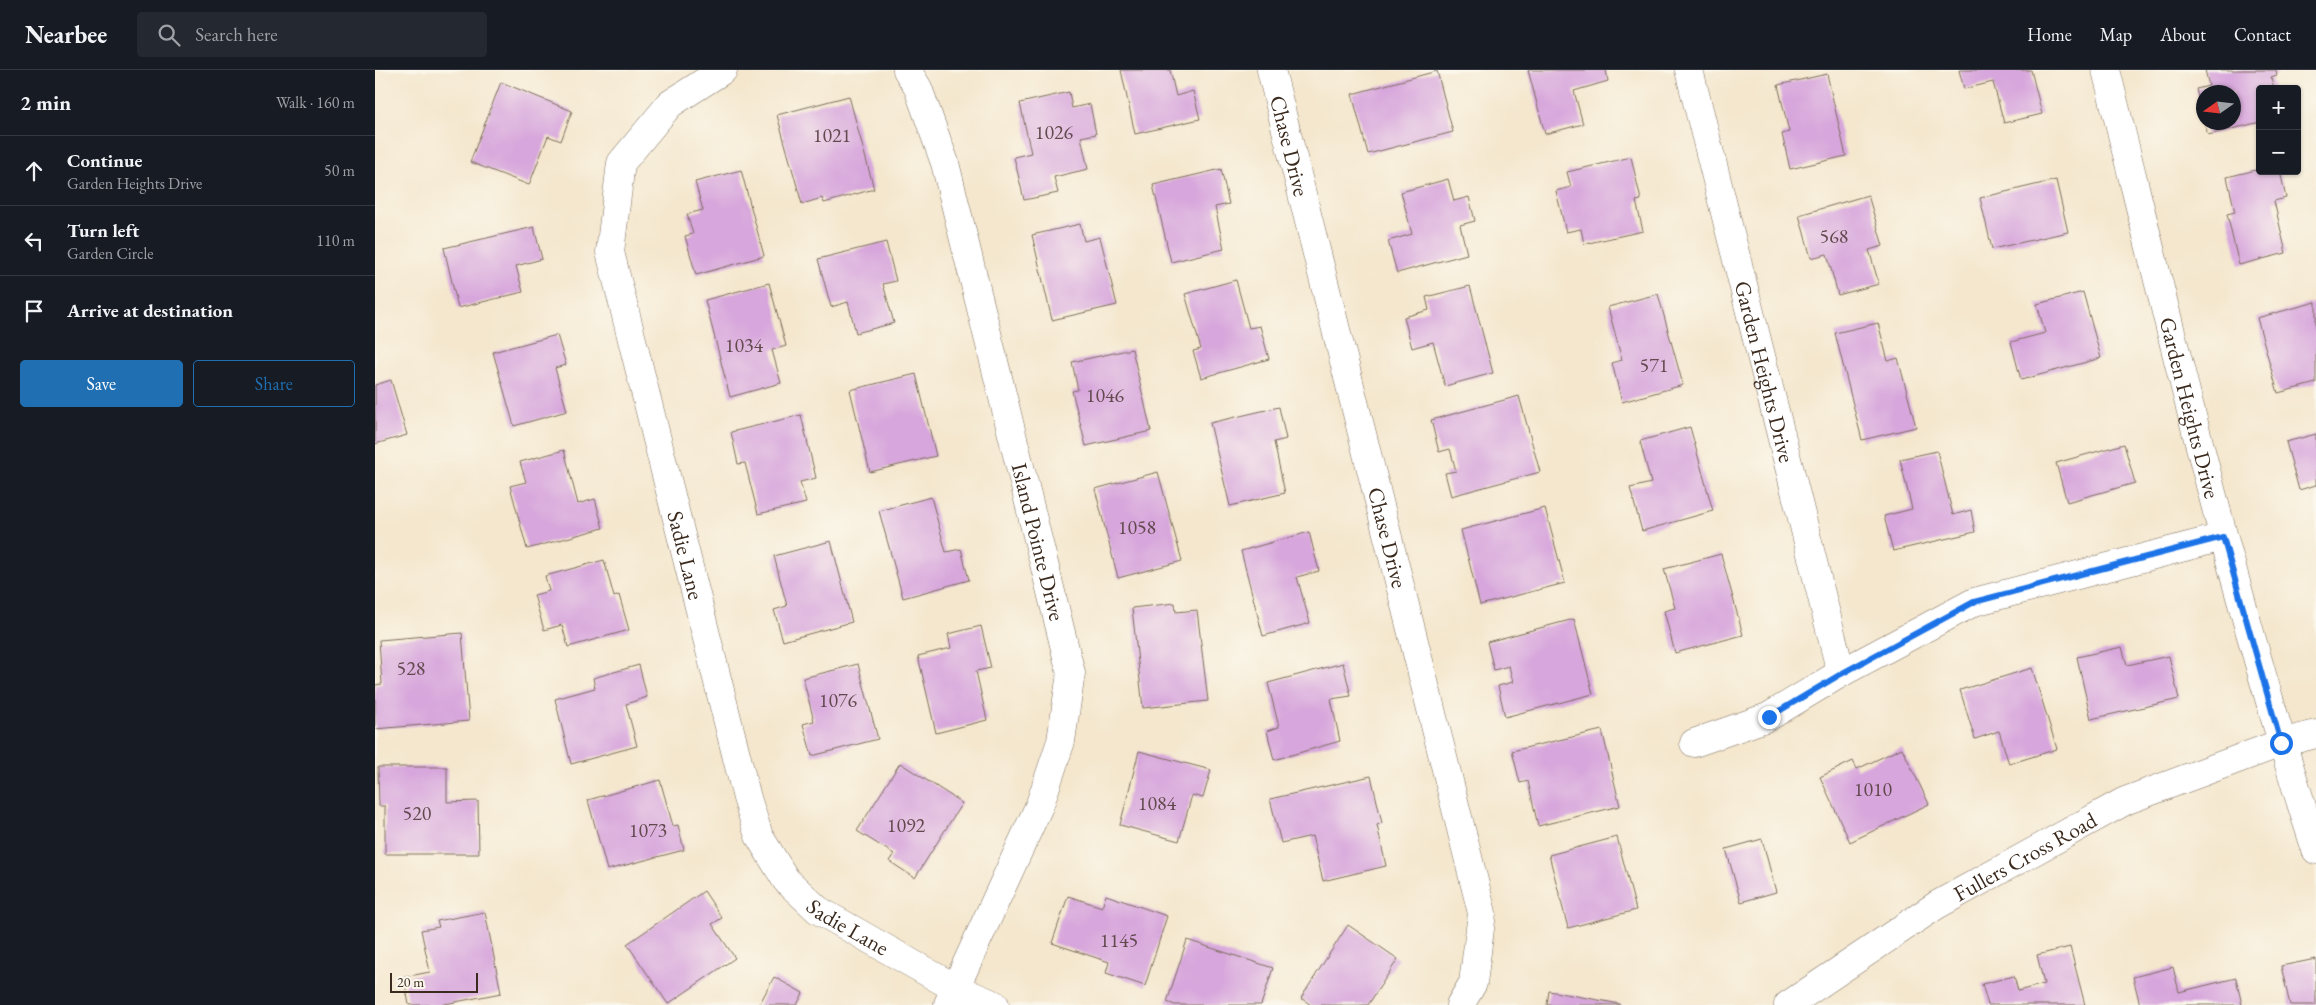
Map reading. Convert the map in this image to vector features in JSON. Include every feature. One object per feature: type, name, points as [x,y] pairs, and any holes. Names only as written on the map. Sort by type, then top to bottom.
[{"type":"street","name":"Sadie Lane","points":[[723,70],[671,104],[621,163],[610,252],[742,779],[759,836],[786,880],[818,910],[951,997]]},
{"type":"street","name":"Island Pointe Drive","points":[[907,70],[918,88],[945,163],[1071,673],[1061,741],[1040,804],[951,997]]},
{"type":"street","name":"Chase Drive","points":[[1271,70],[1482,913],[1473,982],[1459,1005]]},
{"type":"street","name":"Garden Heights Drive","points":[[1689,70],[1841,674]]},
{"type":"street","name":"Garden Heights Drive","points":[[2106,70],[2223,537],[2281,743],[2316,850]]},
{"type":"street","points":[[1694,742],[1769,717],[1841,674],[1974,602],[2223,537]]},
{"type":"street","name":"Fullers Cross Road","points":[[1788,1005],[1937,905],[2125,801],[2281,743],[2316,734]]},
{"type":"street","points":[[951,997],[995,1005]]},
{"type":"building","points":[[1121,70],[1170,70],[1176,96],[1193,91],[1200,119],[1135,134]]},
{"type":"building","points":[[1528,70],[1606,70],[1608,81],[1574,91],[1583,124],[1545,134]]},
{"type":"building","points":[[1959,70],[2031,70],[2042,114],[2004,123],[1993,82],[1964,89]]},
{"type":"building","points":[[2205,70],[2276,70],[2277,75],[2271,77],[2273,85],[2256,85],[2256,123],[2241,127],[2241,85],[2209,85]]},
{"type":"building","points":[[1437,71],[1453,132],[1368,154],[1352,94]]},
{"type":"building","points":[[1827,74],[1846,156],[1790,169],[1782,134],[1789,132],[1778,85]]},
{"type":"building","points":[[501,82],[572,111],[561,141],[548,136],[529,185],[470,162]]},
{"type":"building","points":[[1069,92],[1072,108],[1090,104],[1096,134],[1081,137],[1088,169],[1054,177],[1058,193],[1024,200],[1014,157],[1031,153],[1020,103]]},
{"type":"building","points":[[849,96],[874,189],[824,203],[822,198],[802,204],[777,115]]},
{"type":"building","points":[[2206,130],[2228,130],[2208,135]]},
{"type":"building","points":[[1631,157],[1641,200],[1636,201],[1643,231],[1584,244],[1581,229],[1566,232],[1556,191],[1571,187],[1567,172]]},
{"type":"building","points":[[1221,169],[1229,204],[1215,207],[1224,249],[1171,262],[1153,185]]},
{"type":"building","points":[[741,170],[764,256],[696,275],[685,236],[693,234],[687,214],[703,210],[695,182]]},
{"type":"building","points":[[2256,170],[2256,175],[2281,175],[2286,198],[2274,201],[2286,253],[2239,265],[2227,214],[2235,212],[2227,177]]},
{"type":"building","points":[[1448,179],[1454,201],[1469,197],[1475,221],[1460,225],[1467,254],[1397,273],[1388,241],[1412,234],[1401,192]]},
{"type":"building","points":[[2056,180],[2068,232],[1992,249],[1980,198]]},
{"type":"building","points":[[1868,195],[1883,246],[1869,250],[1879,284],[1838,295],[1827,254],[1811,258],[1799,215]]},
{"type":"building","points":[[1080,224],[1084,241],[1100,237],[1117,305],[1052,320],[1032,235]]},
{"type":"building","points":[[534,227],[542,259],[516,266],[523,292],[458,308],[444,248]]},
{"type":"building","points":[[886,242],[896,281],[883,284],[894,323],[856,333],[848,302],[831,307],[818,259]]},
{"type":"building","points":[[1236,280],[1249,328],[1260,326],[1269,359],[1201,378],[1193,351],[1201,349],[1185,294]]},
{"type":"building","points":[[769,283],[786,346],[772,350],[781,383],[730,397],[705,300]]},
{"type":"building","points":[[1470,286],[1493,373],[1445,386],[1433,342],[1412,348],[1404,317],[1429,310],[1426,297]]},
{"type":"building","points":[[2083,292],[2101,358],[2021,380],[2011,342],[2045,333],[2037,304]]},
{"type":"building","points":[[1658,294],[1683,385],[1622,402],[1612,363],[1622,360],[1608,307]]},
{"type":"building","points":[[2316,302],[2316,383],[2278,393],[2257,318]]},
{"type":"building","points":[[1878,323],[1888,361],[1898,358],[1916,427],[1862,440],[1835,333]]},
{"type":"building","points":[[557,335],[566,365],[555,368],[567,411],[514,426],[493,352]]},
{"type":"building","points":[[1132,349],[1151,431],[1086,446],[1072,391],[1078,390],[1072,362]]},
{"type":"building","points":[[916,374],[936,456],[870,472],[850,390]]},
{"type":"building","points":[[391,380],[407,435],[375,444],[375,385]]},
{"type":"building","points":[[1519,396],[1540,472],[1451,496],[1445,473],[1456,471],[1450,449],[1439,452],[1431,420]]},
{"type":"building","points":[[1279,407],[1286,439],[1274,442],[1285,493],[1230,506],[1210,423]]},
{"type":"building","points":[[801,415],[816,478],[800,482],[806,503],[758,514],[745,463],[738,464],[731,432]]},
{"type":"building","points":[[1690,427],[1713,511],[1642,531],[1630,488],[1651,483],[1640,441]]},
{"type":"building","points":[[2316,434],[2316,485],[2299,490],[2286,442]]},
{"type":"building","points":[[2124,444],[2135,483],[2067,502],[2056,463]]},
{"type":"building","points":[[564,450],[578,504],[595,499],[603,528],[527,549],[510,486],[526,482],[520,462]]},
{"type":"building","points":[[1937,451],[1953,515],[1971,510],[1975,532],[1893,551],[1884,516],[1912,509],[1900,459]]},
{"type":"building","points":[[1158,472],[1182,561],[1118,578],[1095,489]]},
{"type":"building","points":[[931,497],[946,552],[961,549],[969,580],[903,598],[879,511]]},
{"type":"building","points":[[1545,508],[1565,583],[1480,605],[1461,530]]},
{"type":"building","points":[[1309,532],[1319,571],[1297,577],[1310,623],[1263,636],[1241,551]]},
{"type":"building","points":[[831,541],[852,622],[783,641],[774,610],[787,606],[774,556]]},
{"type":"building","points":[[1721,554],[1743,635],[1675,653],[1664,611],[1675,608],[1664,569]]},
{"type":"building","points":[[604,560],[614,597],[619,595],[629,630],[568,647],[562,625],[544,630],[534,595],[549,591],[545,576]]},
{"type":"building","points":[[1175,603],[1176,612],[1197,610],[1208,701],[1143,708],[1132,608]]},
{"type":"building","points":[[1574,619],[1593,694],[1505,717],[1498,686],[1513,682],[1509,666],[1494,670],[1487,642]]},
{"type":"building","points":[[981,626],[991,668],[976,671],[987,720],[936,733],[918,656],[951,648],[948,634]]},
{"type":"building","points":[[462,633],[469,721],[375,729],[375,685],[382,684],[379,640]]},
{"type":"building","points":[[2122,647],[2127,665],[2169,656],[2179,699],[2091,719],[2077,657]]},
{"type":"building","points":[[1343,663],[1351,696],[1331,699],[1340,741],[1274,760],[1267,731],[1279,727],[1268,683]]},
{"type":"building","points":[[858,664],[878,739],[812,756],[803,724],[814,721],[803,678]]},
{"type":"building","points":[[639,665],[647,697],[626,704],[637,746],[571,764],[555,699],[595,688],[593,678]]},
{"type":"building","points":[[2032,668],[2057,749],[2009,764],[1999,731],[1975,739],[1960,690]]},
{"type":"building","points":[[1602,730],[1620,806],[1538,826],[1528,781],[1520,783],[1512,751]]},
{"type":"building","points":[[1902,748],[1929,804],[1850,842],[1820,777],[1853,761],[1857,769]]},
{"type":"building","points":[[1139,751],[1211,770],[1203,798],[1192,795],[1179,841],[1120,825]]},
{"type":"building","points":[[900,763],[962,803],[915,878],[889,861],[894,854],[857,831]]},
{"type":"building","points":[[378,767],[447,767],[447,802],[478,801],[479,854],[385,854],[385,806],[379,806]]},
{"type":"building","points":[[1371,776],[1382,823],[1377,825],[1386,866],[1323,881],[1312,836],[1281,843],[1270,799]]},
{"type":"building","points":[[660,780],[673,826],[678,825],[684,850],[607,870],[588,800]]},
{"type":"building","points":[[1617,837],[1636,910],[1568,928],[1549,855]]},
{"type":"building","points":[[1762,839],[1776,892],[1741,902],[1726,849]]},
{"type":"building","points":[[704,891],[722,918],[712,924],[735,958],[668,1004],[627,944]]},
{"type":"building","points":[[1106,895],[1167,916],[1145,986],[1106,973],[1109,962],[1052,943],[1068,896],[1102,907]]},
{"type":"building","points":[[485,912],[501,993],[440,1005],[409,1005],[404,977],[430,972],[421,930],[439,927],[437,921]]},
{"type":"building","points":[[1348,925],[1398,959],[1368,1005],[1311,1005],[1301,998]]},
{"type":"building","points":[[1187,940],[1273,968],[1261,1005],[1175,1005],[1167,1002]]},
{"type":"building","points":[[2070,947],[2085,1005],[1988,1005],[1982,984],[2014,976],[2018,991],[2044,984],[2037,955]]},
{"type":"building","points":[[2316,959],[2316,1005],[2290,1005],[2281,966]]},
{"type":"building","points":[[2173,967],[2179,992],[2236,978],[2242,1005],[2140,1005],[2133,977]]},
{"type":"building","points":[[774,977],[803,993],[797,1005],[759,1005]]},
{"type":"building","points":[[1549,991],[1620,1004],[1620,1005],[1547,1005]]},
{"type":"route","points":[[1769,717],[1841,674],[1974,602],[2223,537],[2281,743]]}]
